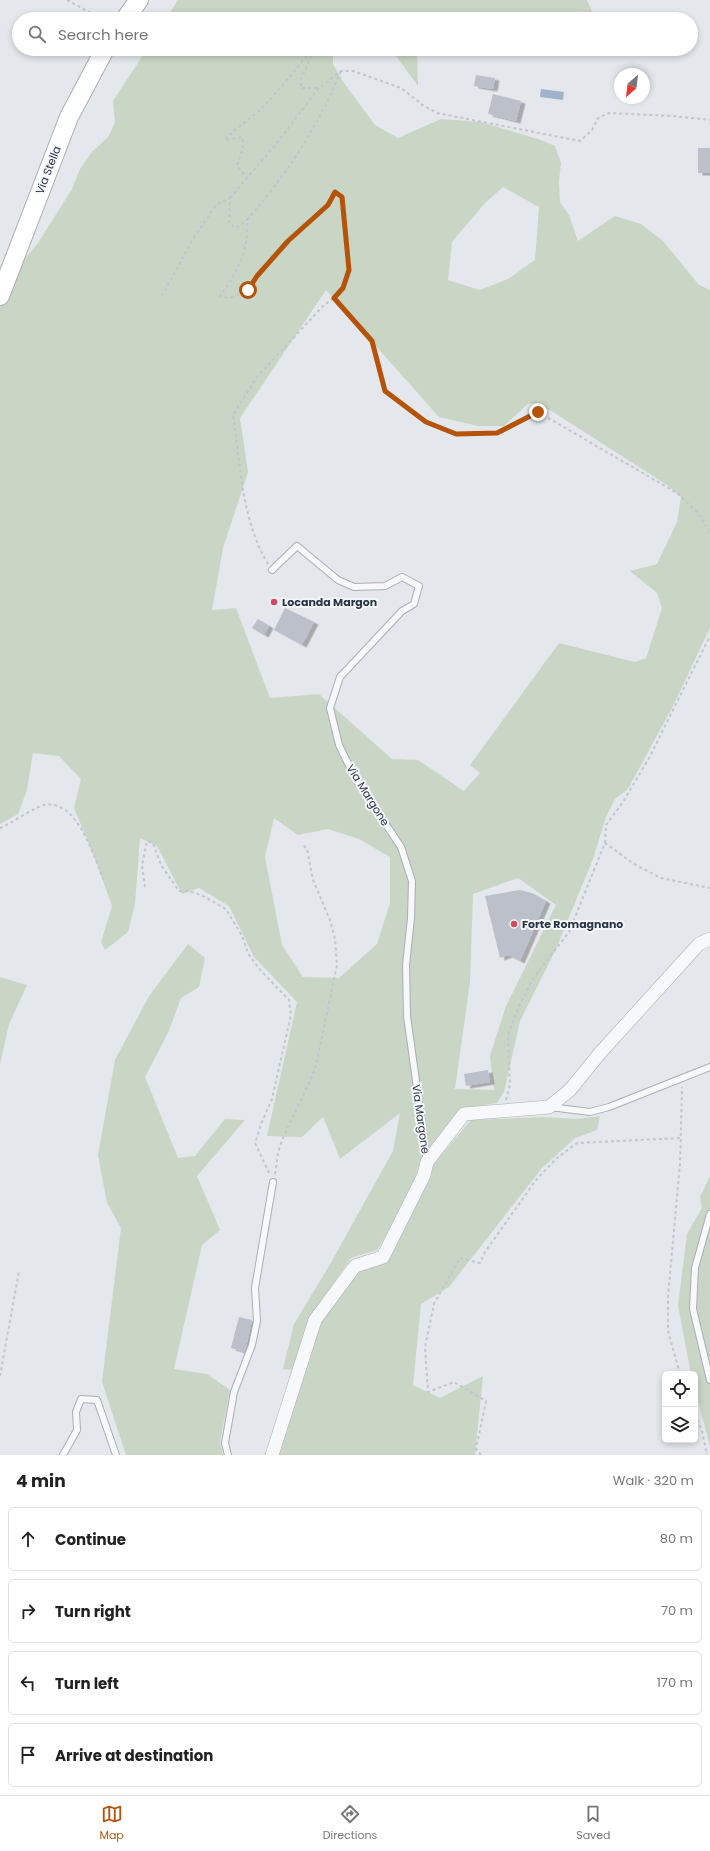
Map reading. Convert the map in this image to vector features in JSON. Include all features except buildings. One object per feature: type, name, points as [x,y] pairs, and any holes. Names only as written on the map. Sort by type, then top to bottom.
[{"type":"main road","points":[[130,12],[139,0]]},
{"type":"main road","name":"Via Stella","points":[[0,296],[69,117],[101,56]]},
{"type":"street","points":[[549,1107],[570,1090],[600,1053],[699,944],[710,939]]},
{"type":"street","name":"Via Margone","points":[[272,1455],[315,1320],[355,1266],[383,1257],[424,1175],[427,1162],[464,1114],[549,1107]]},
{"type":"lane","name":"Via Margone","points":[[272,570],[297,546],[338,580],[354,587],[385,586],[402,577],[419,586],[414,604],[402,611],[340,677],[330,708],[339,745],[355,778],[401,848],[412,881],[411,918],[406,965],[407,1016],[427,1162]]},
{"type":"lane","name":"Via Margone","points":[[549,1107],[590,1112],[609,1107],[710,1067]]},
{"type":"lane","points":[[228,1455],[225,1443],[234,1392],[252,1345],[257,1321],[255,1288],[274,1182]]},
{"type":"lane","points":[[710,1214],[695,1268],[693,1309],[710,1380]]},
{"type":"lane","points":[[63,1455],[77,1430],[76,1412],[81,1399],[97,1400],[116,1455]]},
{"type":"path","points":[[67,0],[89,12]]},
{"type":"path","points":[[248,179],[237,166],[243,148],[242,138],[225,140],[230,132],[251,119],[275,95],[308,56]]},
{"type":"path","points":[[311,56],[301,79],[301,88],[319,88]]},
{"type":"path","points":[[230,198],[229,223],[236,228],[247,220],[269,195],[297,154],[324,111],[341,71]]},
{"type":"path","points":[[162,296],[206,220],[216,206],[230,198],[248,179],[319,88],[341,71],[353,71],[401,88],[424,106],[437,113],[580,141],[592,130],[598,118],[609,113],[673,116],[710,120]]},
{"type":"path","points":[[247,220],[248,236],[245,253],[235,275],[220,296],[230,298],[248,290],[257,276],[288,241],[328,205],[335,192],[342,197],[349,270],[343,288],[334,298],[324,305],[257,377],[233,415],[248,514],[262,554],[272,570]]},
{"type":"path","points":[[334,298],[372,341],[385,391],[426,422],[456,434],[497,433],[538,412],[677,493],[698,513],[710,532]]},
{"type":"path","points":[[504,1111],[510,1084],[508,1035],[518,1008],[534,977],[569,932],[605,842],[606,825],[623,802],[650,758],[710,636]]},
{"type":"path","points":[[0,828],[43,806],[58,805],[71,815],[80,828],[104,881]]},
{"type":"path","points":[[145,887],[142,866],[147,841],[153,843],[161,865],[179,891],[190,891],[203,896],[226,910],[242,936],[249,955],[261,971],[289,1000],[291,1015],[272,1100],[261,1124],[255,1143],[274,1182]]},
{"type":"path","points":[[605,842],[634,864],[661,878],[710,888]]},
{"type":"path","points":[[274,1182],[278,1153],[282,1140],[314,1070],[337,965],[335,939],[330,920],[313,880],[307,849],[303,844]]},
{"type":"path","points":[[679,1371],[668,1331],[668,1296],[675,1225],[682,1078]]},
{"type":"path","points":[[481,1455],[476,1450],[486,1401],[454,1382],[428,1392],[425,1347],[434,1304],[460,1258],[480,1264],[485,1252],[536,1180],[557,1158],[577,1142],[680,1138]]},
{"type":"path","points":[[0,1376],[19,1271]]},
{"type":"path","points":[[698,1422],[707,1455]]},
{"type":"green space","points":[[178,0],[587,0],[592,12],[170,12]]},
{"type":"green space","points":[[142,56],[333,56],[333,64],[344,83],[375,125],[398,138],[441,119],[481,122],[541,140],[555,146],[561,163],[559,181],[560,202],[569,215],[578,241],[615,216],[641,224],[663,241],[699,285],[710,290],[710,628],[673,706],[628,789],[615,799],[606,817],[593,859],[556,949],[520,1021],[504,1092],[497,1103],[460,1109],[421,1160],[415,1179],[388,1232],[377,1250],[351,1258],[312,1314],[292,1370],[283,1369],[294,1324],[329,1266],[393,1151],[400,1113],[340,1159],[323,1117],[302,1137],[267,1136],[297,1002],[254,957],[229,906],[199,888],[182,894],[157,846],[140,838],[135,904],[128,932],[105,950],[101,942],[112,906],[94,856],[74,808],[81,779],[59,756],[33,753],[27,790],[18,814],[0,824],[0,307],[18,267],[38,243],[72,189],[80,169],[92,152],[109,136],[115,122],[113,101]],"holes":[[[503,187],[539,207],[535,260],[508,279],[480,290],[448,280],[452,242],[485,203]],[[326,290],[439,417],[478,426],[504,426],[529,403],[550,410],[667,485],[681,497],[677,522],[657,564],[630,571],[657,593],[662,608],[646,658],[635,662],[559,643],[470,765],[480,773],[464,791],[418,760],[392,759],[319,694],[270,698],[236,608],[212,610],[223,548],[248,472],[240,418]],[[274,818],[298,835],[328,829],[359,839],[390,857],[390,903],[377,944],[339,978],[303,977],[282,945],[265,857]],[[518,878],[556,905],[506,1006],[490,1056],[494,1090],[455,1089],[470,982],[473,894]]]},
{"type":"green space","points":[[396,56],[417,56],[418,86]]},
{"type":"green space","points":[[188,944],[205,958],[199,987],[181,998],[168,1033],[145,1077],[178,1158],[195,1156],[225,1119],[245,1120],[197,1176],[220,1230],[202,1245],[174,1369],[207,1374],[230,1390],[220,1442],[223,1455],[126,1455],[102,1382],[121,1228],[107,1203],[98,1155],[115,1060],[149,996]]},
{"type":"green space","points":[[0,977],[27,985],[9,1024],[0,1064]]},
{"type":"green space","points":[[600,1116],[597,1130],[575,1138],[542,1168],[449,1287],[421,1304],[413,1385],[440,1398],[483,1376],[475,1455],[277,1455],[322,1320],[358,1271],[387,1262],[430,1178],[434,1163],[471,1120],[543,1117],[577,1119]]},
{"type":"green space","points":[[710,1176],[710,1446],[698,1401],[698,1371],[690,1371],[678,1306],[687,1234],[702,1208],[700,1197]]},
{"type":"water","points":[[541,89],[564,92],[563,100],[540,97]]},
{"type":"place","name":"Locanda Margon","points":[[274,602]]},
{"type":"place","name":"Forte Romagnano","points":[[514,924]]},
{"type":"route","points":[[248,290],[257,276],[288,241],[328,205],[335,192],[342,197],[349,270],[343,288],[334,299],[372,341],[385,391],[426,422],[456,434],[497,433],[538,412]]}]
